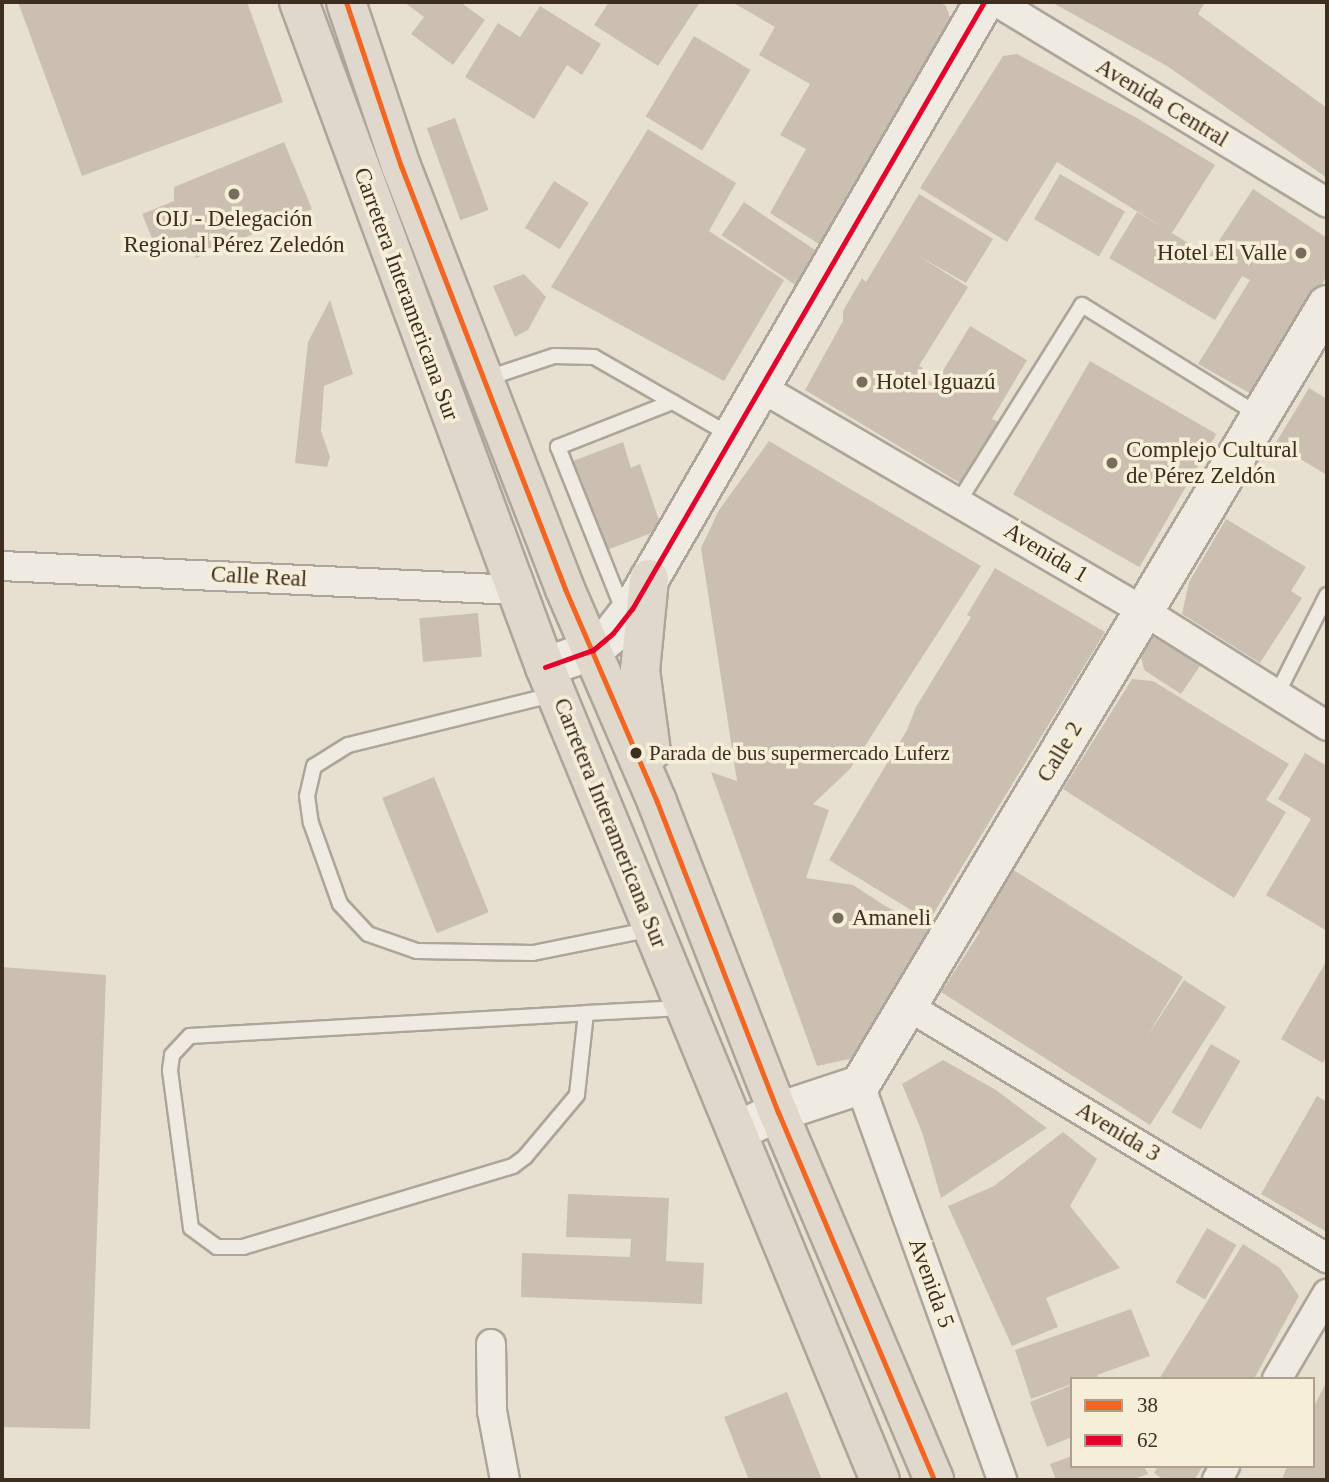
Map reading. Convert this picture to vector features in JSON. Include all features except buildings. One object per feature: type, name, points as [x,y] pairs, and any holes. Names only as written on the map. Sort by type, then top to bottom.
[{"type":"highway","name":"Carretera Interamericana Sur","points":[[299,2],[551,680],[880,1480]]},
{"type":"highway","name":"Carretera Interamericana Sur","points":[[346,2],[401,166],[565,589],[657,802],[778,1112],[934,1480]]},
{"type":"highway","points":[[649,579],[639,670],[657,802]]},
{"type":"main road","points":[[551,680],[593,650],[626,618],[984,2]]},
{"type":"main road","name":"Calle 2","points":[[860,1085],[1327,305]]},
{"type":"main road","points":[[737,1131],[778,1112],[860,1085]]},
{"type":"street","name":"Avenida Central","points":[[997,2],[1327,203]]},
{"type":"street","name":"Avenida 1","points":[[760,387],[1144,611],[1327,726]]},
{"type":"street","name":"Calle Real","points":[[2,566],[517,590]]},
{"type":"street","name":"Avenida 3","points":[[909,1007],[1327,1258]]},
{"type":"street","name":"Avenida 5","points":[[860,1085],[1002,1480]]},
{"type":"street","points":[[1278,1377],[1327,1294]]},
{"type":"street","points":[[491,1344],[492,1410],[505,1480]]},
{"type":"lane","points":[[959,501],[1082,304],[1260,415]]},
{"type":"lane","points":[[485,379],[554,356],[575,354],[594,357],[732,436]]},
{"type":"lane","points":[[626,618],[558,447],[672,401]]},
{"type":"lane","points":[[1277,694],[1327,595]]},
{"type":"lane","points":[[551,680],[348,745],[314,766],[307,796],[311,823],[340,904],[368,934],[417,951],[533,953],[652,928]]},
{"type":"lane","points":[[586,1013],[577,1095],[525,1157],[513,1166],[243,1247],[217,1247],[191,1228],[170,1070],[172,1055],[190,1035],[586,1013],[684,1008]]},
{"type":"transit line","name":"38","points":[[346,2],[401,166],[565,589],[657,802],[778,1112],[934,1480]]},
{"type":"transit line","name":"62","points":[[545,667],[593,650],[613,633],[632,609],[984,2]]},
{"type":"place","name":"OIJ - Delegación Regional Pérez Zeledón","points":[[234,194]]},
{"type":"place","name":"Hotel El Valle","points":[[1301,253]]},
{"type":"place","name":"Hotel Iguazú","points":[[862,382]]},
{"type":"place","name":"Complejo Cultural de Pérez Zeldón","points":[[1112,463]]},
{"type":"place","name":"Parada de bus supermercado Luferz","points":[[636,753]]},
{"type":"place","name":"Amaneli","points":[[838,918]]}]
